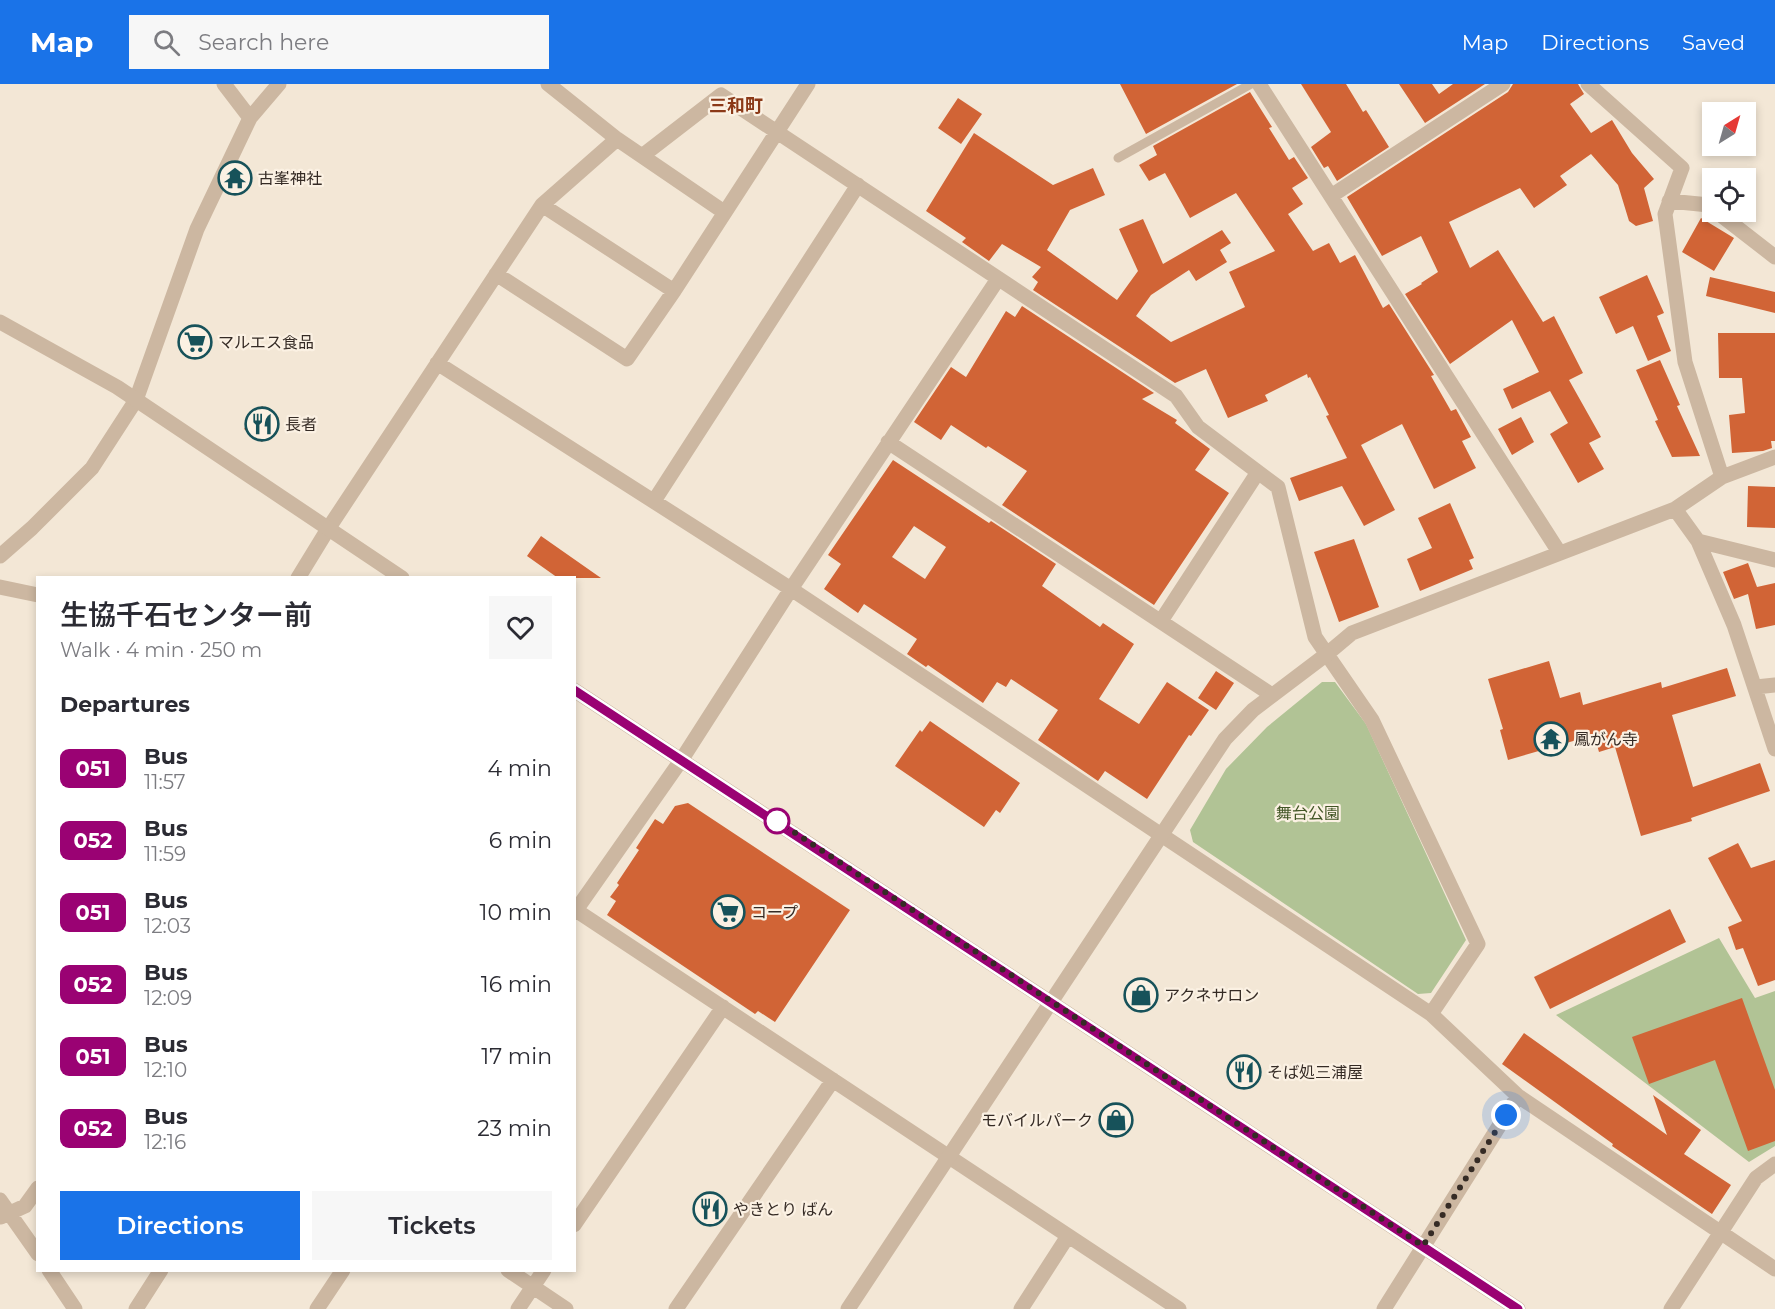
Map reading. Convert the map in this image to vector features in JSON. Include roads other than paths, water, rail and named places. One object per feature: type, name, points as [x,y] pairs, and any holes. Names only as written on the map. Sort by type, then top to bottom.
[{"type":"street","points":[[224,84],[250,118]]},
{"type":"street","points":[[0,556],[32,528],[92,468],[136,400],[197,229],[250,118],[279,84]]},
{"type":"street","points":[[548,84],[617,139],[724,212]]},
{"type":"street","points":[[496,274],[627,359],[778,133],[808,84]]},
{"type":"street","points":[[1259,84],[1559,552]]},
{"type":"street","points":[[1330,196],[1503,84]]},
{"type":"street","points":[[1588,84],[1682,168],[1665,214],[1686,362],[1722,477]]},
{"type":"street","points":[[642,156],[721,95],[1176,396],[1198,428],[1278,487],[1315,637],[1372,720],[1478,944],[1431,1014]]},
{"type":"street","points":[[299,576],[542,205],[617,139]]},
{"type":"street","points":[[654,501],[858,185]]},
{"type":"street","points":[[1669,201],[1702,204]]},
{"type":"street","points":[[542,205],[674,291]]},
{"type":"street","points":[[1730,222],[1775,257]]},
{"type":"street","points":[[576,910],[682,759],[791,589],[998,279]]},
{"type":"street","points":[[0,322],[136,400],[399,576]]},
{"type":"street","points":[[437,363],[791,589],[1431,1014],[1518,1096],[1775,1269]]},
{"type":"street","points":[[888,442],[1272,695]]},
{"type":"street","points":[[848,1309],[1161,835],[1226,739],[1252,710],[1352,633],[1675,508],[1722,477],[1775,458]]},
{"type":"street","points":[[1161,621],[1258,472]]},
{"type":"street","points":[[1675,508],[1698,541],[1734,624],[1775,749]]},
{"type":"street","points":[[1698,541],[1775,560]]},
{"type":"street","points":[[0,586],[36,595]]},
{"type":"street","points":[[1756,687],[1775,685]]},
{"type":"street","points":[[576,691],[1518,1309]]},
{"type":"street","points":[[576,912],[1179,1309]]},
{"type":"street","points":[[576,1222],[723,1007]]},
{"type":"street","points":[[676,1309],[833,1080]]},
{"type":"street","points":[[1384,1309],[1518,1096]]},
{"type":"street","points":[[1671,1309],[1756,1178],[1775,1164]]},
{"type":"street","points":[[36,1191],[25,1206],[3,1210],[36,1251]]},
{"type":"street","points":[[1020,1309],[1068,1236]]},
{"type":"street","points":[[50,1272],[75,1309]]},
{"type":"street","points":[[136,1309],[161,1272]]},
{"type":"street","points":[[317,1309],[342,1272]]},
{"type":"street","points":[[511,1272],[566,1309]]},
{"type":"street","points":[[518,1309],[543,1272]]},
{"type":"lane","points":[[1118,158],[1251,84]]},
{"type":"place","name":"古峯神社","points":[[235,178]]},
{"type":"place","name":"マルエス食品","points":[[195,342]]},
{"type":"place","name":"長者","points":[[262,424]]},
{"type":"place","name":"鳳がん寺","points":[[1551,739]]},
{"type":"place","name":"コープ","points":[[728,912]]},
{"type":"place","name":"アクネサロン","points":[[1141,995]]},
{"type":"place","name":"そば処三浦屋","points":[[1244,1072]]},
{"type":"place","name":"モバイルパーク","points":[[1116,1120]]},
{"type":"place","name":"やきとり ばん","points":[[710,1209]]},
{"type":"district","name":"三和町","points":[[736,106]]},
{"type":"park label","name":"舞台公園","points":[[1308,813]]}]
